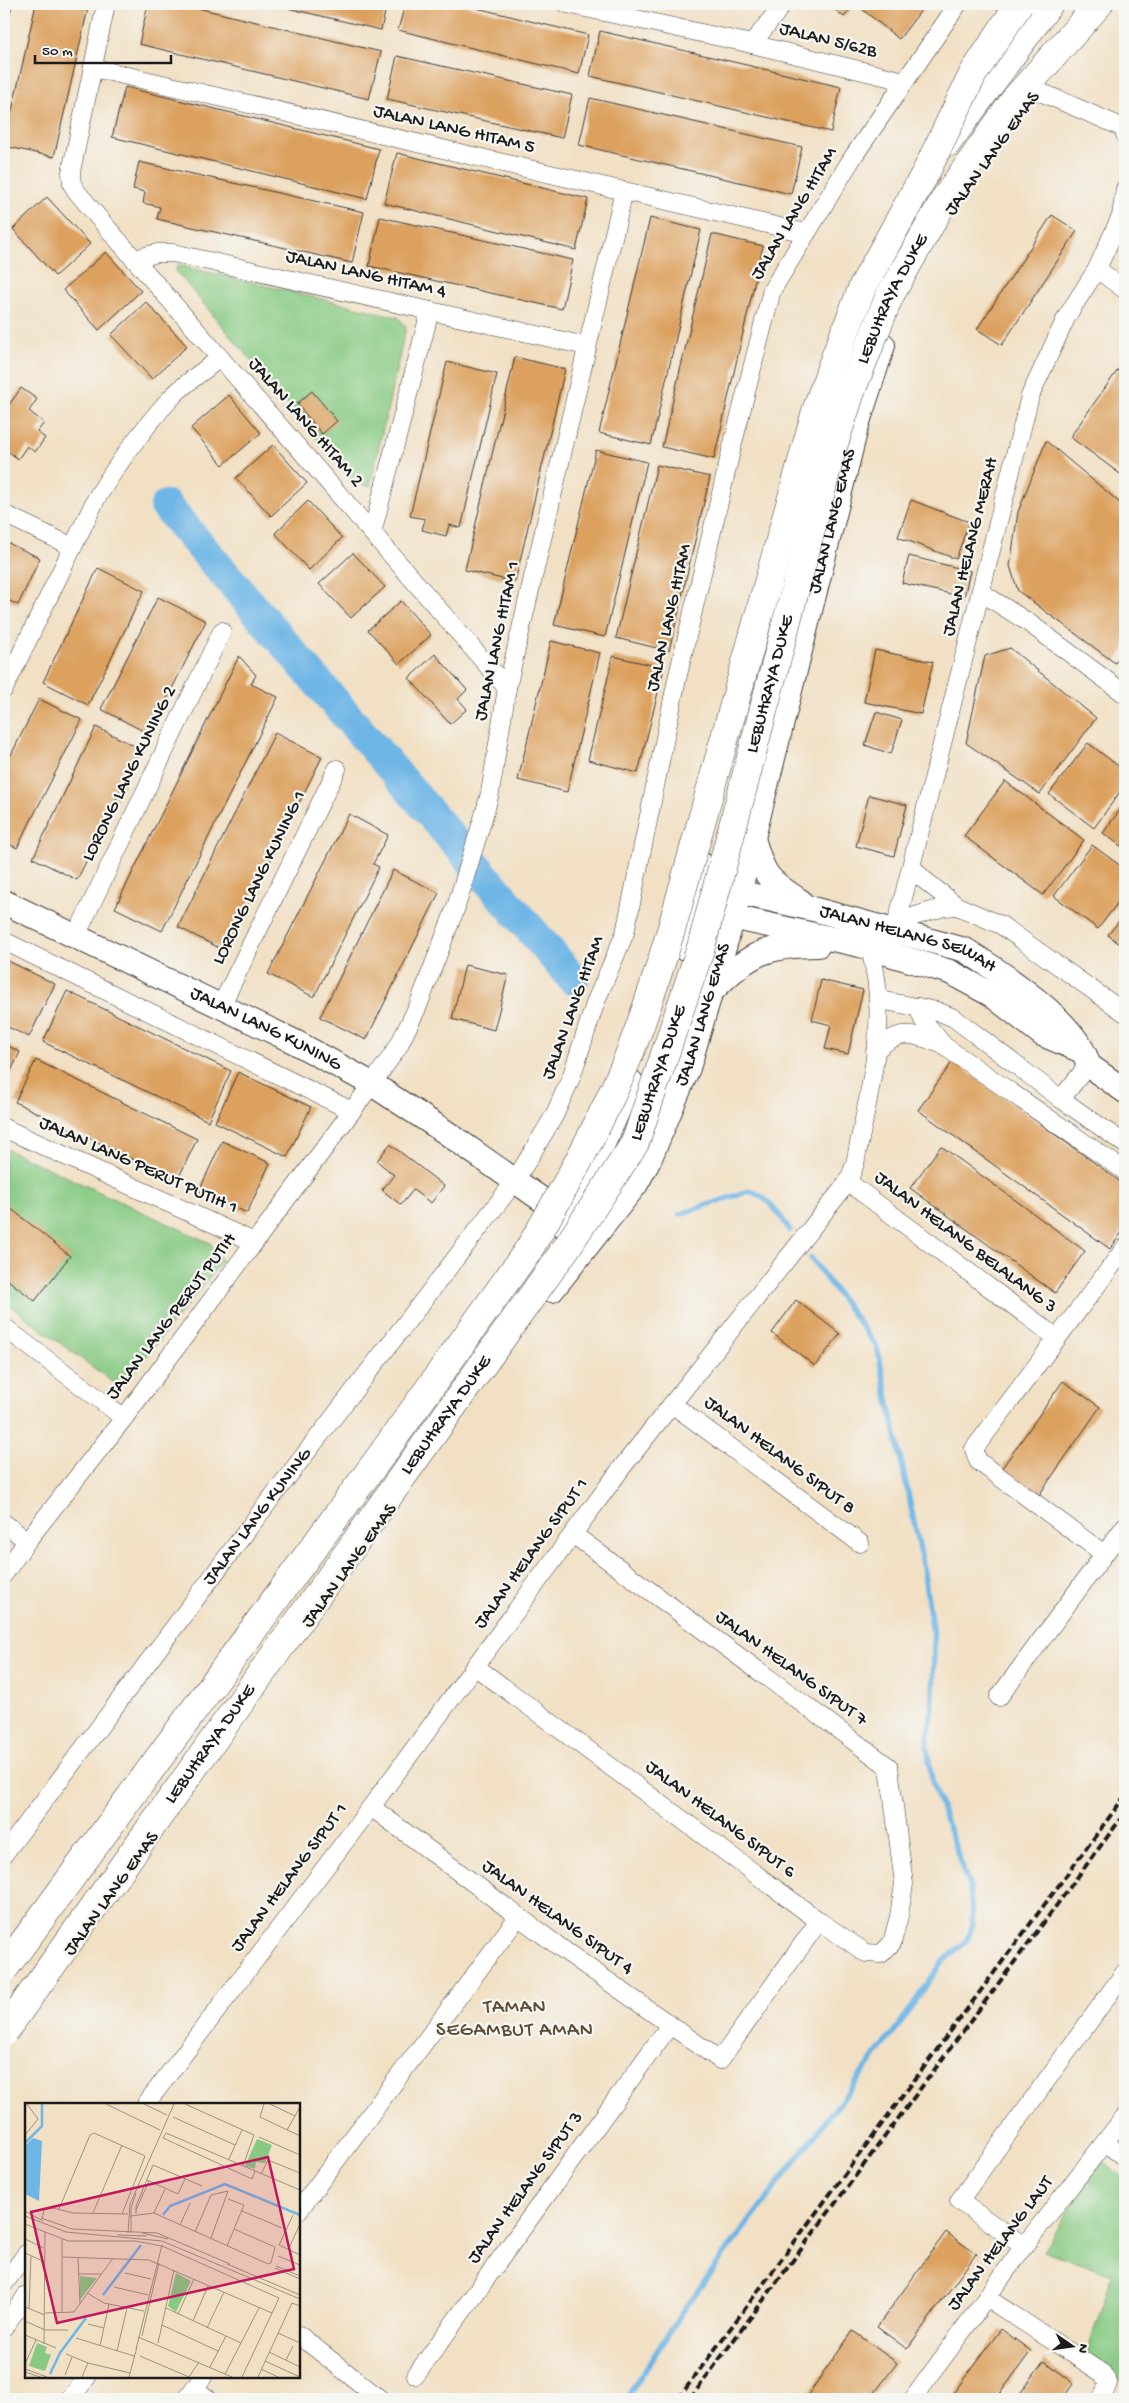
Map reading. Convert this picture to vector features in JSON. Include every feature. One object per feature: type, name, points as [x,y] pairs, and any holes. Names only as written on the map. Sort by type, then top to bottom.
[{"type":"highway","points":[[926,172],[973,74],[1019,4]]},
{"type":"highway","name":"LEBUHRAYA DUKE","points":[[4,1969],[385,1450],[529,1249],[593,1134],[624,1067],[659,971],[819,402],[863,286],[926,172],[1049,4]]},
{"type":"highway","name":"LEBUHRAYA DUKE","points":[[4,2032],[559,1258],[635,1143],[701,946],[832,450],[852,389],[890,295],[946,197],[1027,94],[1084,4]]},
{"type":"highway","points":[[1027,94],[1100,4]]},
{"type":"main road","name":"JALAN LANG EMAS","points":[[4,1962],[461,1361],[563,1216],[616,1119],[663,998],[692,908],[698,884],[714,788],[759,593],[801,425],[824,357],[851,292],[930,147],[1036,4]]},
{"type":"main road","name":"JALAN LANG EMAS","points":[[4,2044],[346,1569],[566,1272],[636,1184],[649,1160],[688,1068],[733,917],[856,428],[878,358],[904,293],[932,240],[1027,94]]},
{"type":"main road","points":[[753,838],[760,865],[767,877],[778,887],[813,909]]},
{"type":"main road","name":"JALAN HELANG SEWAH","points":[[698,884],[897,926],[965,950],[1053,1014],[1087,1059]]},
{"type":"main road","name":"JALAN LANG KUNING","points":[[4,902],[295,1042],[372,1084],[516,1181],[563,1216]]},
{"type":"main road","name":"JALAN HELANG SEWAH","points":[[692,908],[865,947],[950,972],[992,995],[1042,1034],[1087,1059],[1125,1091]]},
{"type":"main road","points":[[712,990],[732,971],[763,951],[794,945],[865,947]]},
{"type":"main road","points":[[563,1216],[586,1222],[602,1210],[668,1112]]},
{"type":"street","points":[[93,68],[106,4]]},
{"type":"street","name":"JALAN 5/62B","points":[[567,4],[626,10],[752,44],[904,81]]},
{"type":"street","points":[[752,44],[782,4]]},
{"type":"street","name":"JALAN LANG HITAM","points":[[516,1181],[563,1098],[596,1001],[625,933],[677,679],[772,290],[806,233],[904,81],[958,4]]},
{"type":"street","name":"JALAN LANG HITAM 2","points":[[93,68],[71,172],[72,184],[220,358],[507,688]]},
{"type":"street","name":"JALAN LANG HITAM 5","points":[[93,68],[806,233]]},
{"type":"street","points":[[1027,94],[1124,128],[1125,135]]},
{"type":"street","name":"JALAN HELANG MERAH","points":[[897,926],[1030,396],[1067,316],[1097,269],[1121,216],[1125,189]]},
{"type":"street","name":"JALAN LANG HITAM 1","points":[[372,1084],[398,1047],[412,1020],[460,894],[484,815],[490,793],[507,688],[624,191]]},
{"type":"street","name":"JALAN LANG HITAM 4","points":[[135,259],[157,252],[173,253],[586,346]]},
{"type":"street","points":[[1097,269],[1125,290]]},
{"type":"street","points":[[372,533],[430,311]]},
{"type":"street","points":[[4,689],[96,499],[135,440],[173,396],[220,358]]},
{"type":"street","points":[[4,514],[73,547]]},
{"type":"street","points":[[982,593],[1029,623],[1125,694]]},
{"type":"street","name":"LORONG LANG KUNING 2","points":[[76,936],[222,631]]},
{"type":"street","name":"LORONG LANG KUNING 1","points":[[221,1006],[337,769]]},
{"type":"street","points":[[912,867],[957,906],[1001,925],[1125,1013]]},
{"type":"street","points":[[897,926],[944,907],[957,906]]},
{"type":"street","points":[[4,941],[352,1111]]},
{"type":"street","name":"JALAN HELANG SIPUT 1","points":[[147,2103],[672,1404],[848,1182],[855,1164],[875,1051],[880,1000],[877,972],[865,947]]},
{"type":"street","points":[[880,1000],[954,1018],[1061,1099],[1125,1144]]},
{"type":"street","points":[[918,1008],[923,1020],[944,1046]]},
{"type":"street","points":[[875,1051],[888,1039],[899,1034],[916,1035],[944,1046],[1125,1172]]},
{"type":"street","points":[[1061,1099],[1087,1059]]},
{"type":"street","name":"JALAN LANG PERUT PUTIH","points":[[4,1574],[27,1541],[124,1418],[372,1084]]},
{"type":"street","name":"JALAN LANG PERUT PUTIH 1","points":[[4,1128],[254,1242]]},
{"type":"street","name":"JALAN LANG KUNING","points":[[4,1854],[263,1509],[516,1181]]},
{"type":"street","name":"JALAN HELANG BELALANG 3","points":[[848,1182],[1057,1338]]},
{"type":"street","points":[[1104,1554],[978,1462],[974,1449],[1125,1248]]},
{"type":"street","points":[[4,1327],[124,1418]]},
{"type":"street","name":"JALAN HELANG SIPUT 8","points":[[672,1404],[860,1543]]},
{"type":"street","points":[[4,1523],[27,1541]]},
{"type":"street","points":[[999,1696],[1125,1526]]},
{"type":"street","name":"JALAN HELANG SIPUT 7","points":[[574,1535],[889,1767],[904,1884]]},
{"type":"street","name":"JALAN HELANG SIPUT 6","points":[[476,1666],[866,1953],[881,1954],[892,1943],[904,1884]]},
{"type":"street","name":"JALAN HELANG SIPUT 4","points":[[371,1807],[518,1917],[720,2060],[820,1921]]},
{"type":"street","points":[[300,2209],[518,1917]]},
{"type":"street","points":[[1024,2246],[959,2201],[1125,1972]]},
{"type":"street","name":"JALAN HELANG SIPUT 3","points":[[416,2375],[670,2025]]},
{"type":"street","name":"JALAN HELANG LAUT","points":[[913,2399],[1024,2246],[1106,2143],[1125,2116]]},
{"type":"street","points":[[1106,2143],[1125,2158]]},
{"type":"street","points":[[4,2284],[25,2255]]},
{"type":"street","points":[[4,2326],[25,2297]]},
{"type":"street","points":[[987,2298],[1102,2373],[1108,2383],[1102,2399]]},
{"type":"street","points":[[300,2336],[380,2399]]},
{"type":"street","points":[[70,2399],[86,2378]]},
{"type":"street","points":[[194,2388],[208,2399]]},
{"type":"green space","points":[[177,265],[398,317],[406,327],[370,486],[353,482],[176,271]],"holes":[[[312,391],[322,434],[297,404]]]},
{"type":"green space","points":[[4,1148],[210,1243],[222,1261],[126,1382],[114,1383],[4,1301]]},
{"type":"green space","points":[[1101,2160],[1125,2179],[1125,2384],[1086,2356],[1112,2275],[1043,2250]]},
{"type":"building","points":[[4,4],[12,4],[5,38],[4,38]]},
{"type":"building","points":[[36,4],[89,4],[54,157],[4,146]]},
{"type":"building","points":[[148,4],[181,4],[381,52],[369,99],[139,44]]},
{"type":"building","points":[[270,4],[387,4],[381,30]]},
{"type":"building","points":[[405,4],[460,4],[588,35],[579,74],[398,30]]},
{"type":"building","points":[[828,4],[855,4],[844,17]]},
{"type":"building","points":[[866,4],[926,4],[899,39],[862,9]]},
{"type":"building","points":[[600,31],[841,87],[831,132],[590,76]]},
{"type":"building","points":[[397,56],[572,95],[562,138],[387,99]]},
{"type":"building","points":[[125,87],[379,149],[367,199],[112,137]]},
{"type":"building","points":[[590,98],[802,147],[791,194],[579,145]]},
{"type":"building","points":[[397,153],[588,199],[576,250],[384,203]]},
{"type":"building","points":[[139,162],[364,212],[352,263],[157,219],[160,207],[143,203],[145,192],[133,189]]},
{"type":"building","points":[[47,197],[90,244],[55,276],[13,229]]},
{"type":"building","points":[[1052,215],[1077,231],[1002,345],[977,329]]},
{"type":"building","points":[[380,217],[573,260],[562,309],[369,266]]},
{"type":"building","points":[[650,218],[701,230],[651,445],[599,433]]},
{"type":"building","points":[[712,234],[763,246],[714,459],[662,447]]},
{"type":"building","points":[[106,252],[141,291],[99,330],[63,290]]},
{"type":"building","points":[[146,302],[187,346],[152,379],[111,335]]},
{"type":"building","points":[[515,357],[565,369],[515,582],[465,570]]},
{"type":"building","points":[[1125,360],[1125,474],[1123,476],[1070,437]]},
{"type":"building","points":[[447,362],[497,374],[461,528],[449,525],[446,536],[422,530],[425,519],[410,516]]},
{"type":"building","points":[[21,388],[37,399],[29,411],[44,423],[37,432],[45,438],[35,452],[27,446],[18,459],[4,448],[4,412]]},
{"type":"building","points":[[312,391],[337,421],[322,434],[297,404]]},
{"type":"building","points":[[229,395],[261,433],[223,465],[191,428]]},
{"type":"building","points":[[1046,441],[1125,507],[1125,648],[1115,663],[1018,591],[1010,566],[1018,512]]},
{"type":"building","points":[[273,445],[307,483],[271,516],[236,478]]},
{"type":"building","points":[[596,450],[647,462],[605,637],[554,625]]},
{"type":"building","points":[[657,465],[710,477],[669,651],[616,638]]},
{"type":"building","points":[[911,500],[969,522],[956,559],[898,537]]},
{"type":"building","points":[[308,501],[342,538],[309,570],[275,533]]},
{"type":"building","points":[[4,541],[40,558],[18,605],[4,598]]},
{"type":"building","points":[[353,553],[385,587],[351,618],[319,584]]},
{"type":"building","points":[[909,556],[970,571],[964,597],[902,583]]},
{"type":"building","points":[[98,568],[144,591],[88,705],[43,682]]},
{"type":"building","points":[[158,597],[206,621],[149,734],[101,709]]},
{"type":"building","points":[[401,601],[431,635],[399,664],[368,630]]},
{"type":"building","points":[[551,641],[600,653],[567,792],[518,780]]},
{"type":"building","points":[[1010,648],[1096,718],[1040,794],[966,743],[985,656]]},
{"type":"building","points":[[875,650],[933,662],[921,714],[864,702]]},
{"type":"building","points":[[435,654],[467,690],[458,699],[467,709],[450,724],[409,678]]},
{"type":"building","points":[[239,656],[256,675],[251,684],[278,697],[162,931],[115,908]]},
{"type":"building","points":[[613,656],[664,668],[638,773],[588,760]]},
{"type":"building","points":[[39,699],[82,720],[17,848],[7,843],[4,850],[4,769]]},
{"type":"building","points":[[876,712],[902,720],[891,754],[865,745]]},
{"type":"building","points":[[96,727],[141,749],[77,880],[33,858]]},
{"type":"building","points":[[275,733],[322,757],[225,951],[178,927]]},
{"type":"building","points":[[1088,743],[1125,771],[1125,785],[1094,828],[1049,794]]},
{"type":"building","points":[[1005,781],[1084,840],[1043,895],[964,836]]},
{"type":"building","points":[[869,795],[907,805],[894,856],[856,846]]},
{"type":"building","points":[[1125,803],[1125,849],[1103,833]]},
{"type":"building","points":[[349,814],[388,835],[373,864],[379,867],[314,997],[268,974]]},
{"type":"building","points":[[1092,845],[1125,869],[1125,893],[1098,929],[1054,896]]},
{"type":"building","points":[[393,870],[439,893],[366,1040],[320,1017]]},
{"type":"building","points":[[1125,913],[1125,948],[1108,935]]},
{"type":"building","points":[[4,959],[55,984],[29,1037],[4,1025]]},
{"type":"building","points":[[465,965],[508,975],[494,1030],[452,1019]]},
{"type":"building","points":[[821,980],[863,990],[848,1054],[825,1049],[831,1025],[812,1020]]},
{"type":"building","points":[[67,991],[231,1071],[208,1121],[43,1042]]},
{"type":"building","points":[[4,1044],[20,1052],[4,1086]]},
{"type":"building","points":[[36,1060],[197,1139],[177,1181],[15,1102]]},
{"type":"building","points":[[953,1061],[1125,1185],[1125,1228],[1110,1249],[918,1110]]},
{"type":"building","points":[[238,1072],[311,1107],[287,1157],[215,1122]]},
{"type":"building","points":[[222,1141],[270,1163],[247,1213],[199,1191]]},
{"type":"building","points":[[390,1144],[444,1186],[431,1203],[413,1190],[401,1205],[382,1190],[394,1175],[377,1161]]},
{"type":"building","points":[[941,1146],[1085,1251],[1055,1293],[910,1188]]},
{"type":"building","points":[[4,1203],[70,1256],[35,1301],[4,1277]]},
{"type":"building","points":[[796,1300],[840,1334],[815,1366],[772,1333]]},
{"type":"building","points":[[1063,1381],[1100,1407],[1039,1495],[1002,1468]]},
{"type":"building","points":[[946,2232],[976,2254],[907,2349],[877,2327]]},
{"type":"building","points":[[1001,2329],[1031,2351],[996,2399],[949,2399]]},
{"type":"building","points":[[853,2331],[897,2363],[870,2399],[805,2399]]},
{"type":"building","points":[[1044,2361],[1074,2383],[1062,2399],[1016,2399]]},
{"type":"waterway","points":[[166,506],[573,979]]},
{"type":"waterway","points":[[680,1214],[749,1191],[756,1193],[768,1202],[790,1230]]},
{"type":"waterway","points":[[626,2399],[683,2311],[723,2256],[899,2025],[943,1961],[966,1942],[973,1925],[970,1889],[932,1781],[927,1746],[933,1697],[934,1642],[922,1559],[877,1347],[811,1258]]},
{"type":"railway","points":[[678,2399],[1125,1796]]},
{"type":"railway","points":[[690,2399],[1125,1813]]},
{"type":"district","name":"TAMAN SEGAMBUT AMAN","points":[[515,2020]]}]
